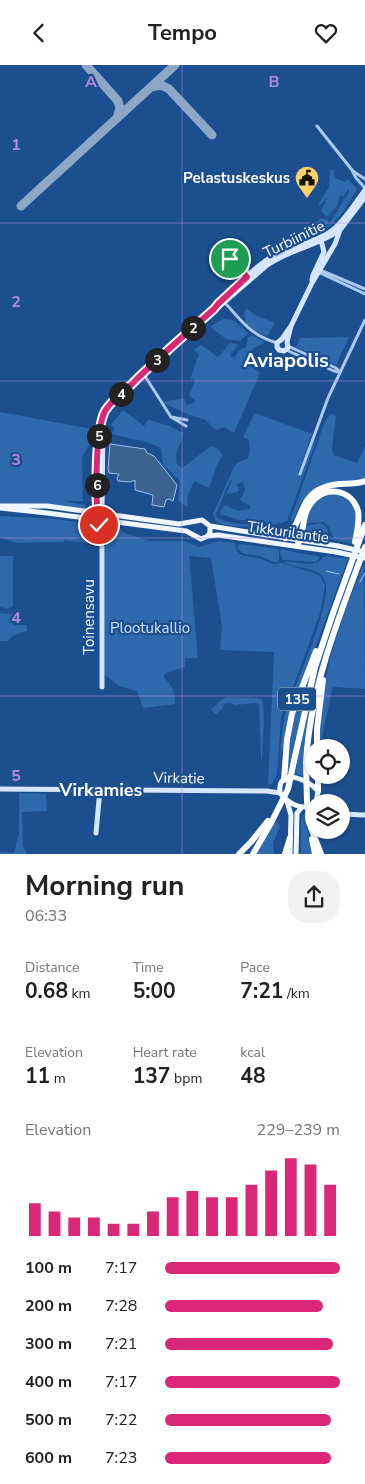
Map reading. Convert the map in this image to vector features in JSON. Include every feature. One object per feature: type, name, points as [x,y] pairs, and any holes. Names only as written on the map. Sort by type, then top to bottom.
[{"type":"highway","points":[[285,538],[293,532],[306,502],[319,489],[330,485],[365,481]]},
{"type":"highway","points":[[297,542],[312,501],[324,493],[333,491],[343,493],[351,498],[358,512],[359,523],[350,565]]},
{"type":"highway","points":[[297,542],[298,519]]},
{"type":"highway","name":"135","points":[[285,781],[287,739],[292,714],[322,635],[330,623],[365,525]]},
{"type":"highway","name":"135","points":[[317,739],[324,664],[365,547]]},
{"type":"highway","points":[[351,584],[365,558]]},
{"type":"highway","points":[[253,854],[288,789],[285,781],[294,761],[309,691],[330,623]]},
{"type":"highway","points":[[306,794],[306,763],[311,720],[324,664]]},
{"type":"highway","points":[[318,784],[318,791]]},
{"type":"highway","points":[[239,854],[269,822]]},
{"type":"highway","points":[[285,854],[290,838]]},
{"type":"highway","points":[[313,839],[315,854]]},
{"type":"highway","points":[[315,839],[321,854]]},
{"type":"main road","points":[[47,506],[179,524],[204,520],[210,526],[210,532],[208,536],[201,539],[186,531],[0,507],[47,506]]},
{"type":"main road","points":[[192,534],[191,527],[195,521]]},
{"type":"main road","name":"Tikkurilantie","points":[[210,526],[285,538],[365,558]]},
{"type":"main road","name":"Tikkurilantie","points":[[208,536],[218,535],[338,546],[365,552]]},
{"type":"main road","points":[[285,781],[291,777],[300,779],[311,784],[318,791],[317,794]]},
{"type":"main road","name":"135","points":[[280,793],[285,781]]},
{"type":"main road","points":[[280,793],[287,800],[302,807]]},
{"type":"main road","points":[[287,800],[291,815],[290,854]]},
{"type":"main road","points":[[296,854],[297,813],[305,806]]},
{"type":"street","points":[[317,125],[365,189],[336,228],[323,239]]},
{"type":"street","points":[[352,170],[365,179]]},
{"type":"street","points":[[277,343],[279,350],[286,344],[291,326],[318,271],[335,244],[340,230],[365,197]]},
{"type":"street","name":"Turbiinitie","points":[[100,513],[99,434],[103,418],[113,401],[274,255],[323,239],[340,230]]},
{"type":"street","points":[[323,239],[329,253]]},
{"type":"street","points":[[318,271],[324,252],[323,239]]},
{"type":"street","points":[[228,246],[250,276]]},
{"type":"street","points":[[220,248],[250,276]]},
{"type":"street","points":[[318,271],[365,289]]},
{"type":"street","points":[[318,271],[365,294]]},
{"type":"street","points":[[224,301],[244,325],[261,336],[277,343],[286,344],[334,371],[341,372]]},
{"type":"street","points":[[300,474],[328,398],[365,320]]},
{"type":"street","points":[[143,373],[172,417],[186,426]]},
{"type":"street","points":[[172,417],[187,420]]},
{"type":"street","name":"Toinensavu","points":[[100,513],[102,547],[102,687]]},
{"type":"street","name":"Virkatie","points":[[267,791],[285,781]]},
{"type":"street","name":"Virkatie","points":[[0,789],[267,791],[280,793]]},
{"type":"street","points":[[96,833],[100,789]]},
{"type":"street","points":[[350,814],[365,815]]},
{"type":"green space","points":[[330,169],[334,171],[335,178],[344,182],[348,179],[357,189],[345,209],[334,222],[329,227],[315,234],[312,230],[317,222],[321,218],[329,220],[325,228],[349,192],[349,189],[343,197],[340,195],[337,206],[327,217],[321,211],[328,197],[318,205],[329,187]]},
{"type":"green space","points":[[246,308],[255,315],[275,323],[267,336],[247,325],[244,314]]},
{"type":"green space","points":[[223,319],[233,320],[248,333],[240,341],[226,339],[210,327]]},
{"type":"green space","points":[[251,335],[265,342],[253,349],[247,363],[260,373],[234,433],[224,427],[217,430],[206,420],[161,402],[184,398],[186,405],[196,401],[189,395],[195,381],[194,378],[190,379],[199,354],[194,350],[201,345],[218,357],[230,343],[237,344],[238,346],[231,353],[231,357],[235,357],[239,350],[246,347],[248,338]]},
{"type":"green space","points":[[349,337],[336,365],[296,347],[300,338]]},
{"type":"green space","points":[[123,410],[144,426],[148,420],[167,425],[183,433],[176,454],[177,464],[182,468],[211,446],[218,449],[223,455],[216,467],[209,488],[194,481],[188,495],[187,507],[178,500],[180,481],[163,465],[161,448],[150,443],[112,434],[114,428],[111,425]]},
{"type":"green space","points":[[0,412],[92,429],[91,442],[82,457],[83,501],[64,501],[86,505],[86,509],[40,504],[0,504]]},
{"type":"green space","points":[[255,413],[312,434],[298,473],[302,475],[312,445],[317,438],[287,521],[273,525],[244,527],[226,525],[216,521],[213,514],[234,467],[237,463],[248,458],[250,450],[249,440],[243,437]],"holes":[[[230,480],[232,481],[226,494],[237,492],[239,490],[236,484],[243,482],[245,490],[240,500],[250,506],[250,509],[238,511],[226,505],[222,508],[220,514],[239,520],[263,520],[268,524],[233,523],[221,520],[215,516]]]},
{"type":"green space","points":[[331,414],[336,416],[332,448],[333,455],[357,463],[365,446],[365,479],[331,485],[315,492],[302,502],[294,520],[290,521],[325,421]]},
{"type":"green space","points":[[336,493],[350,500],[357,514],[353,544],[334,540],[329,527],[324,522],[307,523],[312,505],[323,496]]},
{"type":"green space","points":[[0,516],[57,519],[95,525],[97,528],[98,545],[64,540],[64,542],[18,543],[0,538]]},
{"type":"green space","points":[[321,523],[327,527],[330,540],[309,537],[305,534],[306,526]]},
{"type":"green space","name":"Plootukallio","points":[[108,528],[120,529],[124,533],[150,541],[184,541],[199,547],[219,541],[235,543],[237,551],[241,555],[261,559],[273,564],[282,563],[321,577],[325,585],[321,610],[281,717],[277,774],[272,784],[268,785],[274,652],[220,650],[222,626],[211,558],[189,556],[198,658],[185,658],[185,667],[165,673],[164,678],[173,689],[175,704],[143,708],[137,691],[119,686],[105,675],[105,550]]},
{"type":"green space","points":[[238,545],[279,549],[279,562],[273,562],[260,556],[244,554],[238,549]]},
{"type":"green space","points":[[282,549],[320,558],[315,562],[283,560],[280,552]]},
{"type":"green space","points":[[0,556],[13,556],[13,606],[8,609],[0,607]]},
{"type":"green space","points":[[328,556],[348,559],[312,656],[280,757],[286,711],[320,621],[325,602],[326,586],[323,577],[319,573],[284,562],[311,564]]},
{"type":"green space","points":[[354,561],[357,561],[308,721],[303,776],[295,774],[306,713],[318,665]]},
{"type":"green space","points":[[364,563],[365,689],[334,687],[322,739],[319,739],[322,698],[326,678],[331,655]]},
{"type":"green space","points":[[1,613],[12,614],[14,625],[27,625],[27,631],[12,636],[8,641],[0,641]]},
{"type":"green space","points":[[314,663],[292,761],[288,774],[286,774],[290,729]]},
{"type":"green space","points":[[226,697],[258,698],[263,700],[264,721],[261,760],[259,705],[257,703],[235,705],[230,703],[224,704],[222,709],[216,714],[211,710]]},
{"type":"green space","points":[[19,793],[46,794],[47,811],[22,812],[23,846],[27,854],[0,854],[0,852],[14,853],[19,833]]},
{"type":"green space","points":[[304,813],[305,839],[310,839],[313,854],[301,854],[301,818]]},
{"type":"green space","points":[[276,820],[280,826],[273,843],[274,854],[256,854]]},
{"type":"shaded area","points":[[110,444],[145,449],[147,453],[154,456],[177,485],[173,501],[166,500],[164,507],[152,505],[153,495],[135,490],[135,480],[130,482],[118,481],[119,474],[109,473]]},
{"type":"waterway","points":[[326,571],[339,574]]},
{"type":"waterway","points":[[360,582],[365,573]]},
{"type":"taxiway","points":[[86,65],[118,101],[120,108],[117,118]]},
{"type":"taxiway","points":[[21,206],[175,65]]},
{"type":"taxiway","points":[[151,87],[161,85],[169,89],[212,135]]},
{"type":"place","name":"Pelastuskeskus","points":[[307,199]]},
{"type":"district","name":"Aviapolis","points":[[286,360]]},
{"type":"district","name":"Virkamies","points":[[101,790]]},
{"type":"route","points":[[99,525],[97,508],[98,470],[100,426],[104,414],[113,401],[141,374],[247,277],[230,259]]}]
